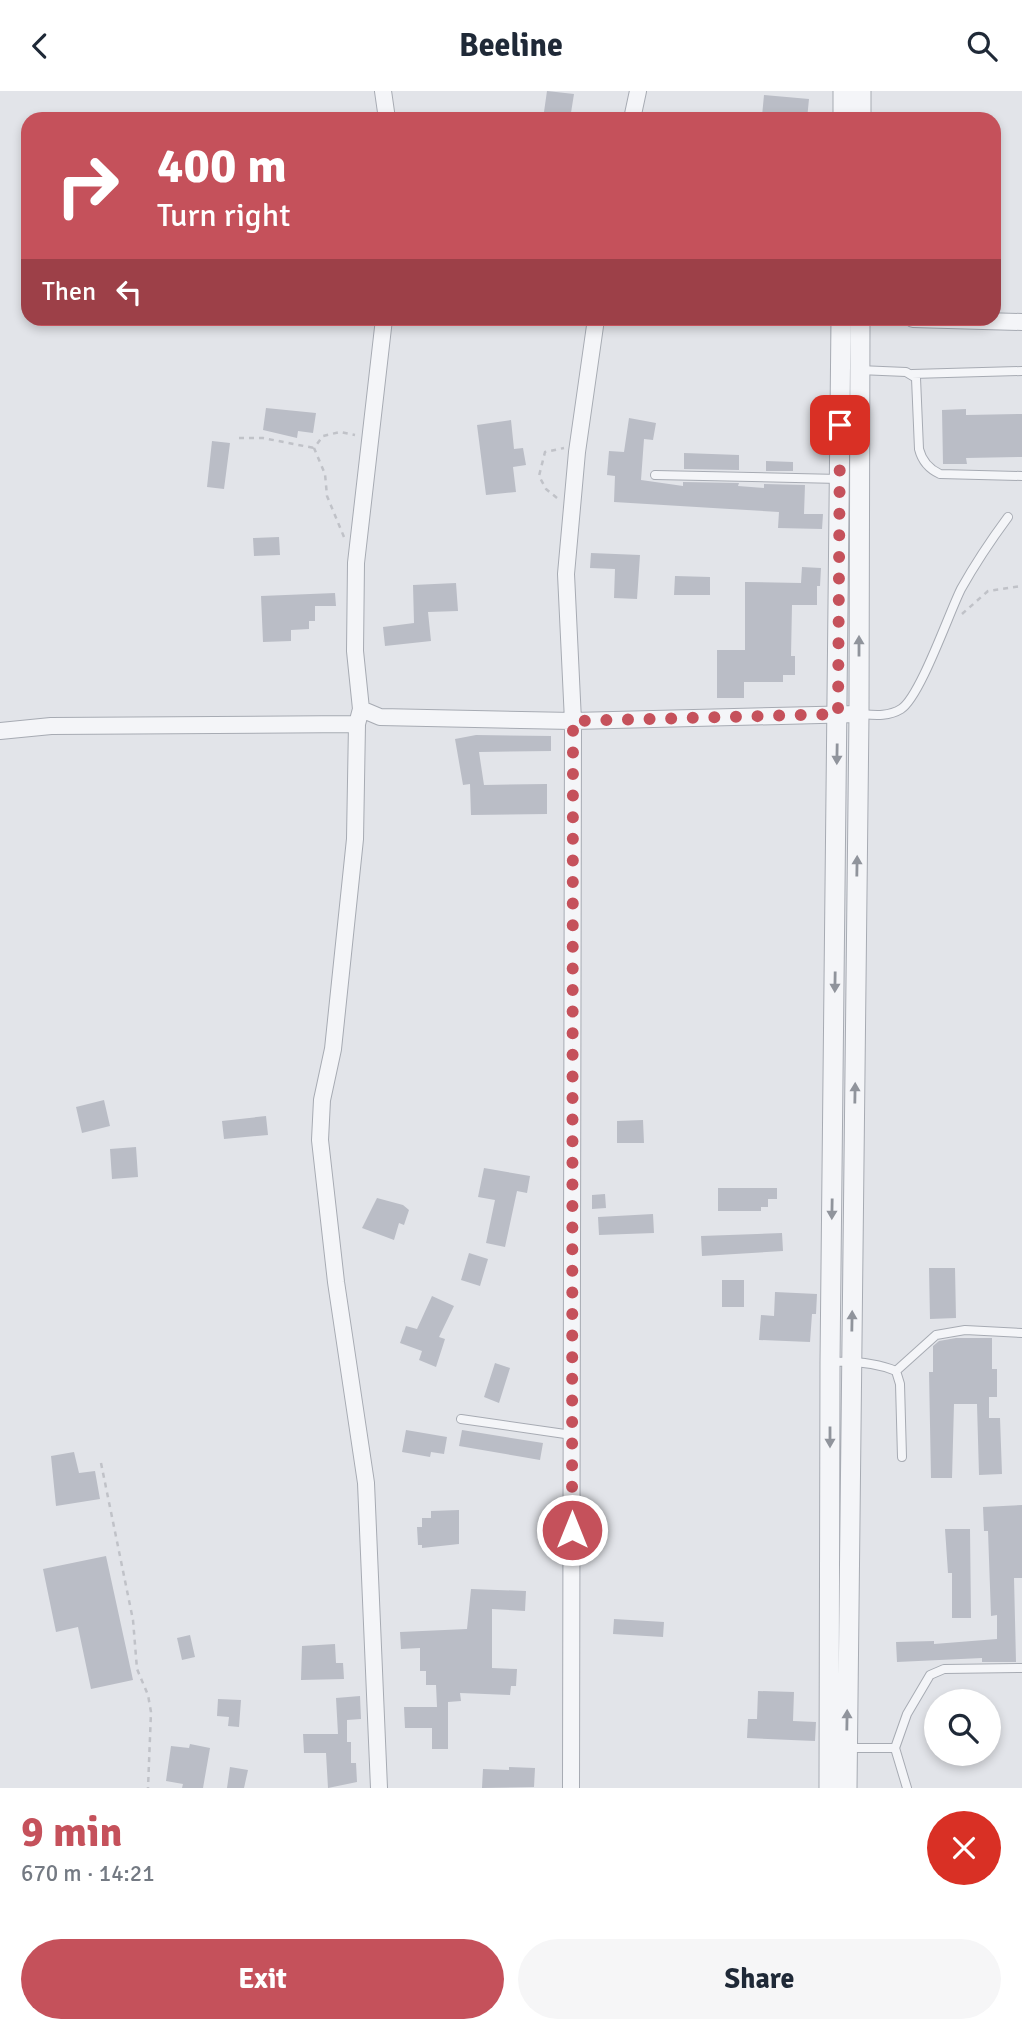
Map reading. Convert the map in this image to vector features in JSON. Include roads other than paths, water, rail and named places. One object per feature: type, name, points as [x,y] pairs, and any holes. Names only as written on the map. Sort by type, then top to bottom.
[{"type":"street","points":[[383,91],[386,112]]},
{"type":"street","points":[[634,112],[638,91]]},
{"type":"street","points":[[843,91],[843,112]]},
{"type":"street","points":[[861,91],[861,112]]},
{"type":"street","points":[[1001,321],[1022,322]]},
{"type":"street","points":[[379,1788],[366,1483],[336,1282],[320,1140],[322,1100],[333,1049],[355,839],[359,717],[355,651],[356,563],[383,326]]},
{"type":"street","points":[[571,1788],[573,721],[566,574],[577,452],[595,326]]},
{"type":"street","points":[[830,1788],[830,1362],[841,326]]},
{"type":"street","points":[[847,1788],[859,714],[860,326]]},
{"type":"street","points":[[0,731],[51,726],[359,717],[573,721],[859,714]]},
{"type":"lane","points":[[859,370],[912,374],[1022,371]]},
{"type":"lane","points":[[912,374],[916,378],[919,449],[921,458],[933,471],[940,474],[1022,476]]},
{"type":"lane","points":[[655,475],[840,478]]},
{"type":"lane","points":[[859,714],[887,715],[903,708],[966,580],[1008,517]]},
{"type":"lane","points":[[896,1371],[936,1335],[965,1330],[1022,1333]]},
{"type":"lane","points":[[830,1362],[852,1361],[885,1366],[896,1371],[900,1384],[902,1457]]},
{"type":"lane","points":[[461,1419],[572,1435]]},
{"type":"lane","points":[[907,1788],[895,1748],[907,1714],[930,1675],[944,1669],[1022,1668]]},
{"type":"lane","points":[[847,1748],[895,1748]]}]
